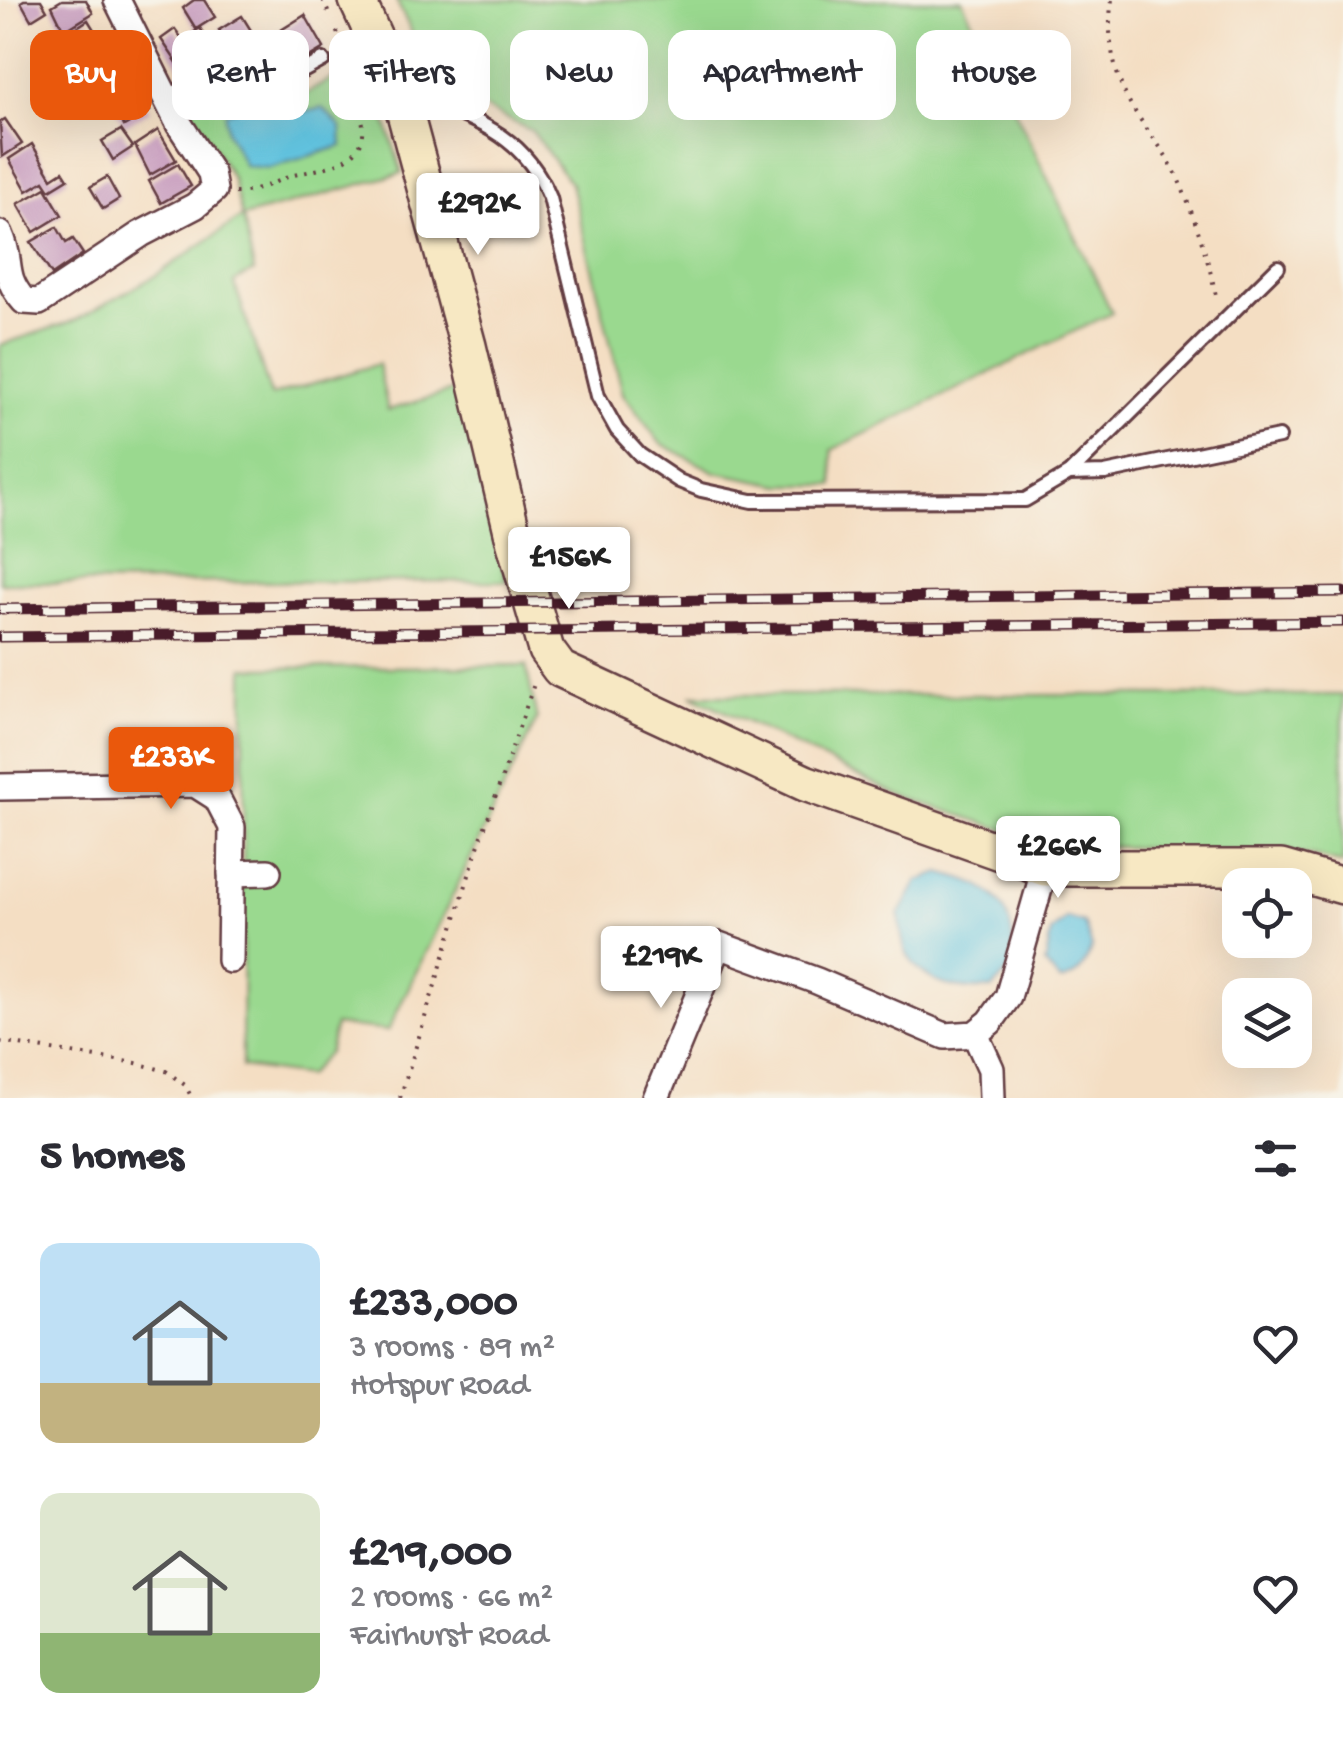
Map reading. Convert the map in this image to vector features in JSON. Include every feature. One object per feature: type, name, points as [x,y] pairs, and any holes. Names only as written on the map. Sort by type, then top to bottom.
[{"type":"street","points":[[0,234],[10,285],[24,301],[39,302],[141,234],[196,206],[214,190],[212,173],[166,98],[117,0]]},
{"type":"street","points":[[357,0],[371,30]]},
{"type":"street","points":[[406,120],[546,650],[560,669],[806,782],[1045,868],[1281,868],[1343,886]]},
{"type":"street","points":[[0,787],[195,784],[216,798],[232,827],[230,960]]},
{"type":"street","points":[[656,1098],[719,945],[817,981],[945,1036],[975,1034],[990,1022],[1008,997],[1045,868]]},
{"type":"street","points":[[231,873],[268,872]]},
{"type":"street","points":[[975,1034],[990,1070],[992,1098]]},
{"type":"lane","points":[[166,98],[207,74],[222,71],[296,75],[323,60]]},
{"type":"lane","points":[[473,120],[497,130],[527,156],[541,175],[598,396],[617,430],[640,455],[679,480],[701,490],[752,501],[1025,500],[1069,474],[1278,267]]},
{"type":"lane","points":[[1069,474],[1105,474],[1279,437]]},
{"type":"path","points":[[214,190],[253,192],[276,180],[344,162],[356,152],[363,124],[353,96],[346,52],[323,0]]},
{"type":"path","points":[[1112,0],[1108,24],[1128,101],[1176,174],[1212,278],[1218,306],[1212,335]]},
{"type":"path","points":[[400,1098],[532,690]]},
{"type":"path","points":[[0,1042],[136,1062],[166,1072],[185,1086],[192,1098]]},
{"type":"green space","points":[[396,0],[962,0],[976,30],[916,30],[916,120],[1020,120],[1112,313],[832,450],[834,485],[781,485],[715,472],[660,443],[623,394],[571,184],[532,131],[490,111],[490,30],[411,30]]},
{"type":"green space","points":[[329,80],[329,120],[385,120],[402,173],[243,217],[254,271],[234,282],[271,396],[378,364],[388,410],[462,388],[507,581],[0,583],[0,345],[76,320],[155,276],[242,217],[232,178],[197,120],[309,120],[309,92]]},
{"type":"green space","points":[[526,666],[537,719],[388,1031],[335,1025],[328,1053],[307,1076],[242,1067],[244,668]]},
{"type":"green space","points":[[691,695],[1343,695],[1343,864],[1309,855],[1048,844],[898,795]]},
{"type":"water","points":[[323,108],[329,120],[341,127],[342,146],[269,168],[245,166],[227,132],[226,120],[309,120],[309,111]]},
{"type":"water","points":[[940,873],[989,892],[1006,912],[1014,964],[992,989],[967,989],[933,980],[905,950],[899,915],[918,881]]},
{"type":"water","points":[[1067,918],[1084,923],[1092,947],[1081,969],[1060,981],[1045,964],[1051,932]]},
{"type":"building","points":[[41,0],[47,10],[31,20],[21,2]]},
{"type":"building","points":[[62,0],[86,0],[93,13],[64,30],[52,6]]},
{"type":"building","points":[[194,0],[204,0],[215,17],[196,29],[183,8]]},
{"type":"building","points":[[305,15],[324,48],[309,57],[309,30],[281,30]]},
{"type":"building","points":[[242,16],[251,30],[219,30]]},
{"type":"building","points":[[88,20],[94,30],[73,30]]},
{"type":"building","points":[[172,31],[172,55],[161,39]]},
{"type":"building","points":[[5,119],[22,144],[2,157],[0,122]]},
{"type":"building","points":[[121,130],[133,147],[113,160],[102,141]]},
{"type":"building","points":[[158,130],[176,160],[150,175],[135,145]]},
{"type":"building","points":[[32,144],[52,178],[63,171],[68,179],[50,190],[44,181],[27,191],[9,159]]},
{"type":"building","points":[[178,164],[191,186],[161,203],[149,181]]},
{"type":"building","points":[[107,177],[119,199],[103,209],[90,187]]},
{"type":"building","points":[[46,188],[62,215],[34,232],[18,204]]},
{"type":"building","points":[[57,227],[66,243],[73,239],[83,254],[52,275],[31,242]]},
{"type":"railway","points":[[0,609],[1343,592]]},
{"type":"railway","points":[[0,637],[1343,622]]}]
